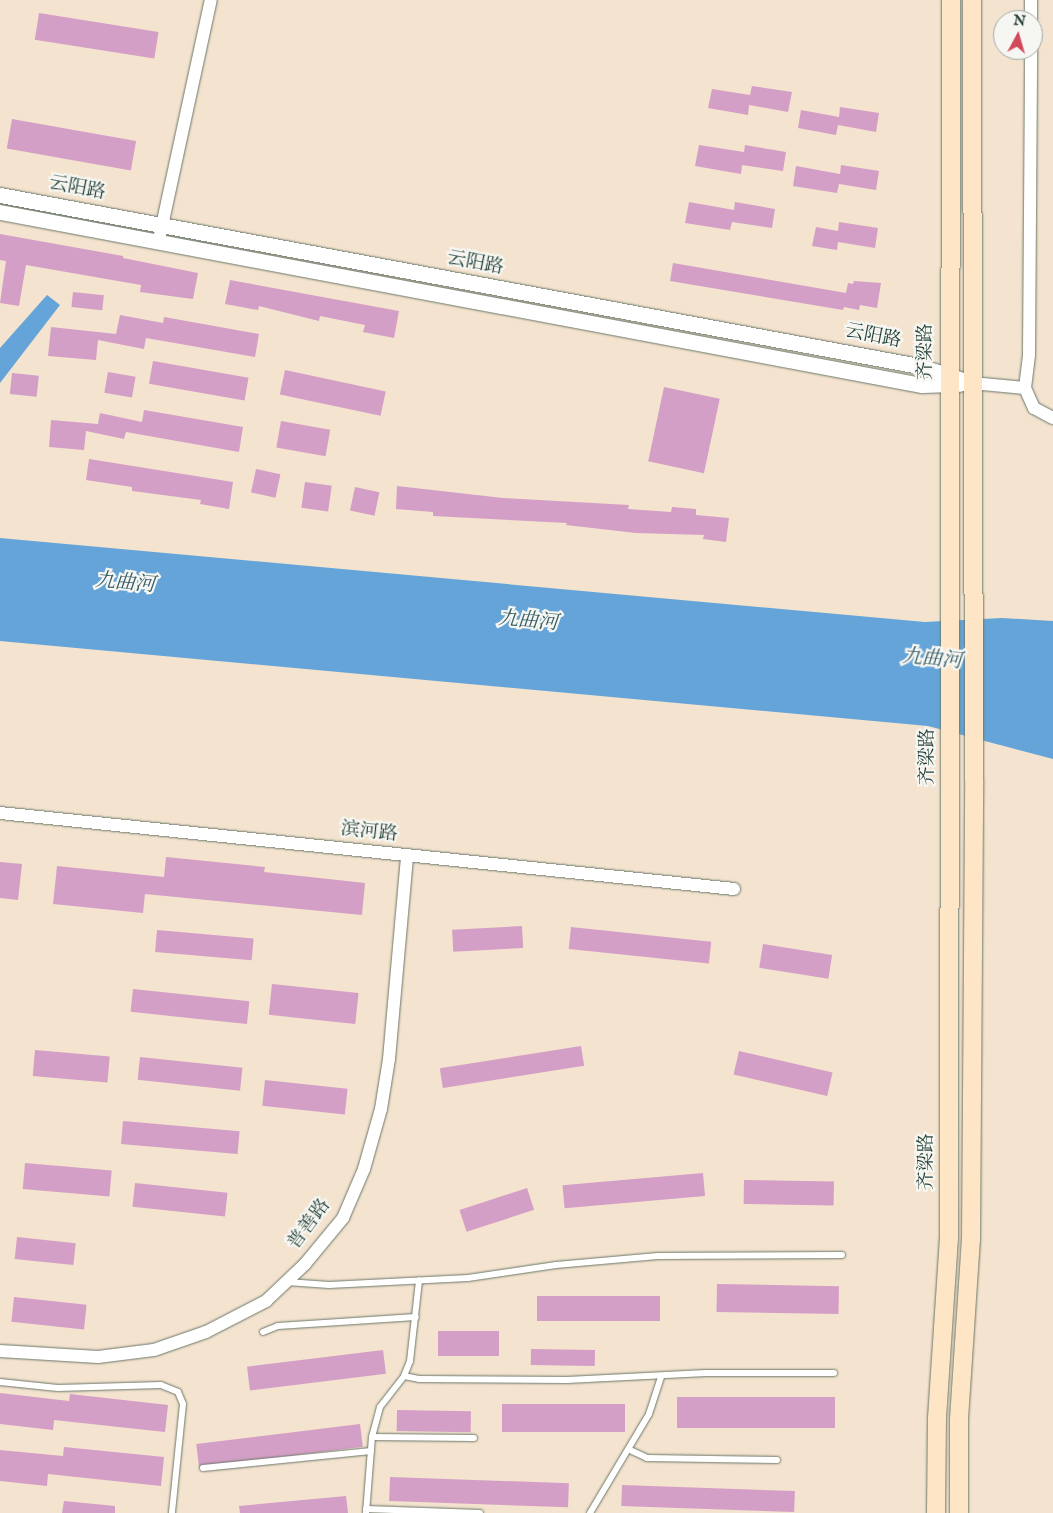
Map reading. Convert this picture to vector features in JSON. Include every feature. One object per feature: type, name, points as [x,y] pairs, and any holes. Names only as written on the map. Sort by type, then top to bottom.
[{"type":"main road","name":"齐梁路","points":[[936,1513],[937,1418],[948,1239],[951,779],[948,380],[951,0]]},
{"type":"main road","points":[[959,1513],[959,1419],[971,1239],[974,780],[972,0]]},
{"type":"street","points":[[158,242],[211,0]]},
{"type":"street","points":[[1031,60],[1029,355],[1025,388],[1034,408],[1053,418]]},
{"type":"street","name":"云阳路","points":[[0,195],[899,362],[948,380],[972,383]]},
{"type":"street","name":"云阳路","points":[[0,212],[922,385],[948,380]]},
{"type":"street","points":[[972,383],[1025,388]]},
{"type":"street","name":"滨河路","points":[[0,813],[734,889]]},
{"type":"street","name":"普善路","points":[[0,1351],[98,1357],[154,1350],[206,1332],[266,1301],[343,1218],[364,1169],[381,1109],[389,1059],[407,856]]},
{"type":"lane","points":[[285,1282],[329,1286],[420,1281],[658,1256],[842,1255]]},
{"type":"lane","points":[[420,1281],[410,1361],[404,1376],[380,1407],[372,1437],[366,1511],[480,1513]]},
{"type":"lane","points":[[263,1332],[278,1326],[416,1317]]},
{"type":"lane","points":[[404,1376],[419,1379],[538,1380],[834,1373]]},
{"type":"lane","points":[[590,1513],[630,1450],[649,1414],[661,1376]]},
{"type":"lane","points":[[0,1382],[58,1388],[161,1385],[178,1392],[183,1404],[172,1513]]},
{"type":"lane","points":[[372,1437],[474,1438]]},
{"type":"lane","points":[[630,1450],[647,1458],[778,1460]]},
{"type":"lane","points":[[203,1468],[371,1452]]},
{"type":"water","points":[[47,295],[60,305],[0,383],[0,348]]},
{"type":"water","name":"九曲河","points":[[0,538],[925,622],[1002,618],[1053,621],[1053,759],[928,726],[0,641]]},
{"type":"building","points":[[39,13],[159,32],[154,59],[35,40]]},
{"type":"building","points":[[752,86],[792,92],[788,112],[749,105],[748,115],[708,108],[712,89],[750,95]]},
{"type":"building","points":[[840,107],[879,113],[876,132],[838,125],[836,135],[798,128],[801,110],[839,117]]},
{"type":"building","points":[[12,119],[136,141],[131,170],[7,149]]},
{"type":"building","points":[[699,145],[744,152],[745,145],[786,152],[783,171],[742,165],[741,174],[695,166]]},
{"type":"building","points":[[841,165],[879,171],[876,190],[839,184],[837,193],[793,186],[796,166],[840,174]]},
{"type":"building","points":[[689,202],[734,210],[735,202],[775,209],[772,228],[732,222],[730,230],[685,223]]},
{"type":"building","points":[[839,222],[878,228],[875,248],[838,242],[837,250],[812,246],[816,227],[838,231]]},
{"type":"building","points":[[0,234],[123,256],[123,258],[198,273],[193,299],[140,292],[141,285],[26,265],[19,306],[0,303],[6,261],[0,260]]},
{"type":"building","points":[[673,263],[846,293],[848,283],[853,284],[854,281],[881,283],[877,308],[860,305],[859,310],[844,307],[843,310],[670,281]]},
{"type":"building","points":[[230,280],[399,311],[394,338],[363,332],[365,325],[320,316],[319,321],[259,306],[258,310],[225,304]]},
{"type":"building","points":[[73,292],[104,295],[102,310],[71,307]]},
{"type":"building","points":[[120,315],[163,323],[164,317],[259,334],[255,357],[146,338],[144,349],[98,340],[96,360],[48,356],[51,327],[116,334]]},
{"type":"building","points":[[153,361],[249,378],[245,400],[149,384]]},
{"type":"building","points":[[285,370],[386,391],[381,416],[280,394]]},
{"type":"building","points":[[108,372],[136,377],[132,398],[104,393]]},
{"type":"building","points":[[12,373],[39,376],[37,397],[10,394]]},
{"type":"building","points":[[664,387],[720,399],[704,473],[648,461]]},
{"type":"building","points":[[144,410],[243,427],[239,452],[126,432],[124,439],[86,431],[84,450],[49,447],[51,420],[98,424],[100,413],[142,422]]},
{"type":"building","points":[[281,421],[330,430],[326,456],[276,448]]},
{"type":"building","points":[[89,459],[233,482],[229,509],[200,504],[201,500],[132,491],[132,487],[86,480]]},
{"type":"building","points":[[256,469],[280,474],[275,498],[251,492]]},
{"type":"building","points":[[305,482],[332,486],[328,512],[301,508]]},
{"type":"building","points":[[397,486],[503,498],[629,505],[628,509],[671,512],[672,507],[696,509],[696,515],[729,518],[726,542],[703,539],[704,535],[636,533],[566,525],[567,523],[433,516],[433,512],[396,509]]},
{"type":"building","points":[[355,487],[379,492],[374,516],[350,510]]},
{"type":"building","points":[[166,857],[265,867],[264,872],[365,883],[362,915],[145,894],[143,913],[53,904],[57,866],[164,877]]},
{"type":"building","points":[[0,862],[22,864],[18,900],[0,898]]},
{"type":"building","points":[[522,926],[523,948],[453,952],[452,930]]},
{"type":"building","points":[[571,927],[711,942],[709,964],[569,949]]},
{"type":"building","points":[[157,930],[254,938],[252,960],[155,952]]},
{"type":"building","points":[[763,944],[832,955],[828,979],[759,968]]},
{"type":"building","points":[[272,984],[359,993],[355,1024],[269,1015]]},
{"type":"building","points":[[133,989],[249,1001],[247,1024],[131,1012]]},
{"type":"building","points":[[581,1046],[584,1066],[443,1088],[440,1068]]},
{"type":"building","points":[[35,1050],[110,1057],[107,1082],[33,1076]]},
{"type":"building","points":[[739,1051],[833,1073],[827,1096],[734,1074]]},
{"type":"building","points":[[140,1057],[242,1068],[240,1091],[138,1080]]},
{"type":"building","points":[[265,1080],[348,1089],[345,1115],[262,1106]]},
{"type":"building","points":[[123,1121],[240,1131],[238,1154],[121,1144]]},
{"type":"building","points":[[25,1163],[112,1171],[109,1196],[23,1189]]},
{"type":"building","points":[[703,1173],[705,1196],[565,1208],[563,1185]]},
{"type":"building","points":[[744,1180],[834,1182],[834,1206],[744,1204]]},
{"type":"building","points":[[135,1183],[227,1193],[225,1217],[132,1207]]},
{"type":"building","points":[[527,1188],[534,1210],[467,1232],[459,1210]]},
{"type":"building","points":[[17,1237],[76,1243],[73,1265],[15,1259]]},
{"type":"building","points":[[717,1284],[839,1286],[838,1314],[717,1312]]},
{"type":"building","points":[[537,1296],[660,1296],[660,1321],[537,1321]]},
{"type":"building","points":[[14,1297],[87,1305],[84,1329],[11,1322]]},
{"type":"building","points":[[438,1331],[499,1331],[499,1356],[438,1356]]},
{"type":"building","points":[[531,1349],[595,1350],[595,1366],[531,1365]]},
{"type":"building","points":[[383,1350],[386,1374],[250,1391],[247,1367]]},
{"type":"building","points":[[0,1393],[69,1401],[70,1394],[168,1405],[165,1432],[54,1420],[53,1430],[0,1424]]},
{"type":"building","points":[[677,1397],[835,1397],[835,1428],[677,1428]]},
{"type":"building","points":[[502,1404],[625,1404],[625,1432],[502,1432]]},
{"type":"building","points":[[397,1410],[471,1411],[471,1432],[397,1431]]},
{"type":"building","points":[[360,1424],[363,1447],[199,1467],[196,1444]]},
{"type":"building","points":[[64,1447],[164,1457],[161,1486],[48,1474],[47,1486],[0,1481],[0,1450],[63,1456]]},
{"type":"building","points":[[390,1477],[569,1483],[568,1507],[389,1501]]},
{"type":"building","points":[[622,1485],[795,1491],[794,1512],[621,1506]]},
{"type":"building","points":[[346,1496],[348,1513],[240,1513],[239,1506]]},
{"type":"building","points":[[64,1501],[115,1506],[115,1513],[62,1513]]}]
